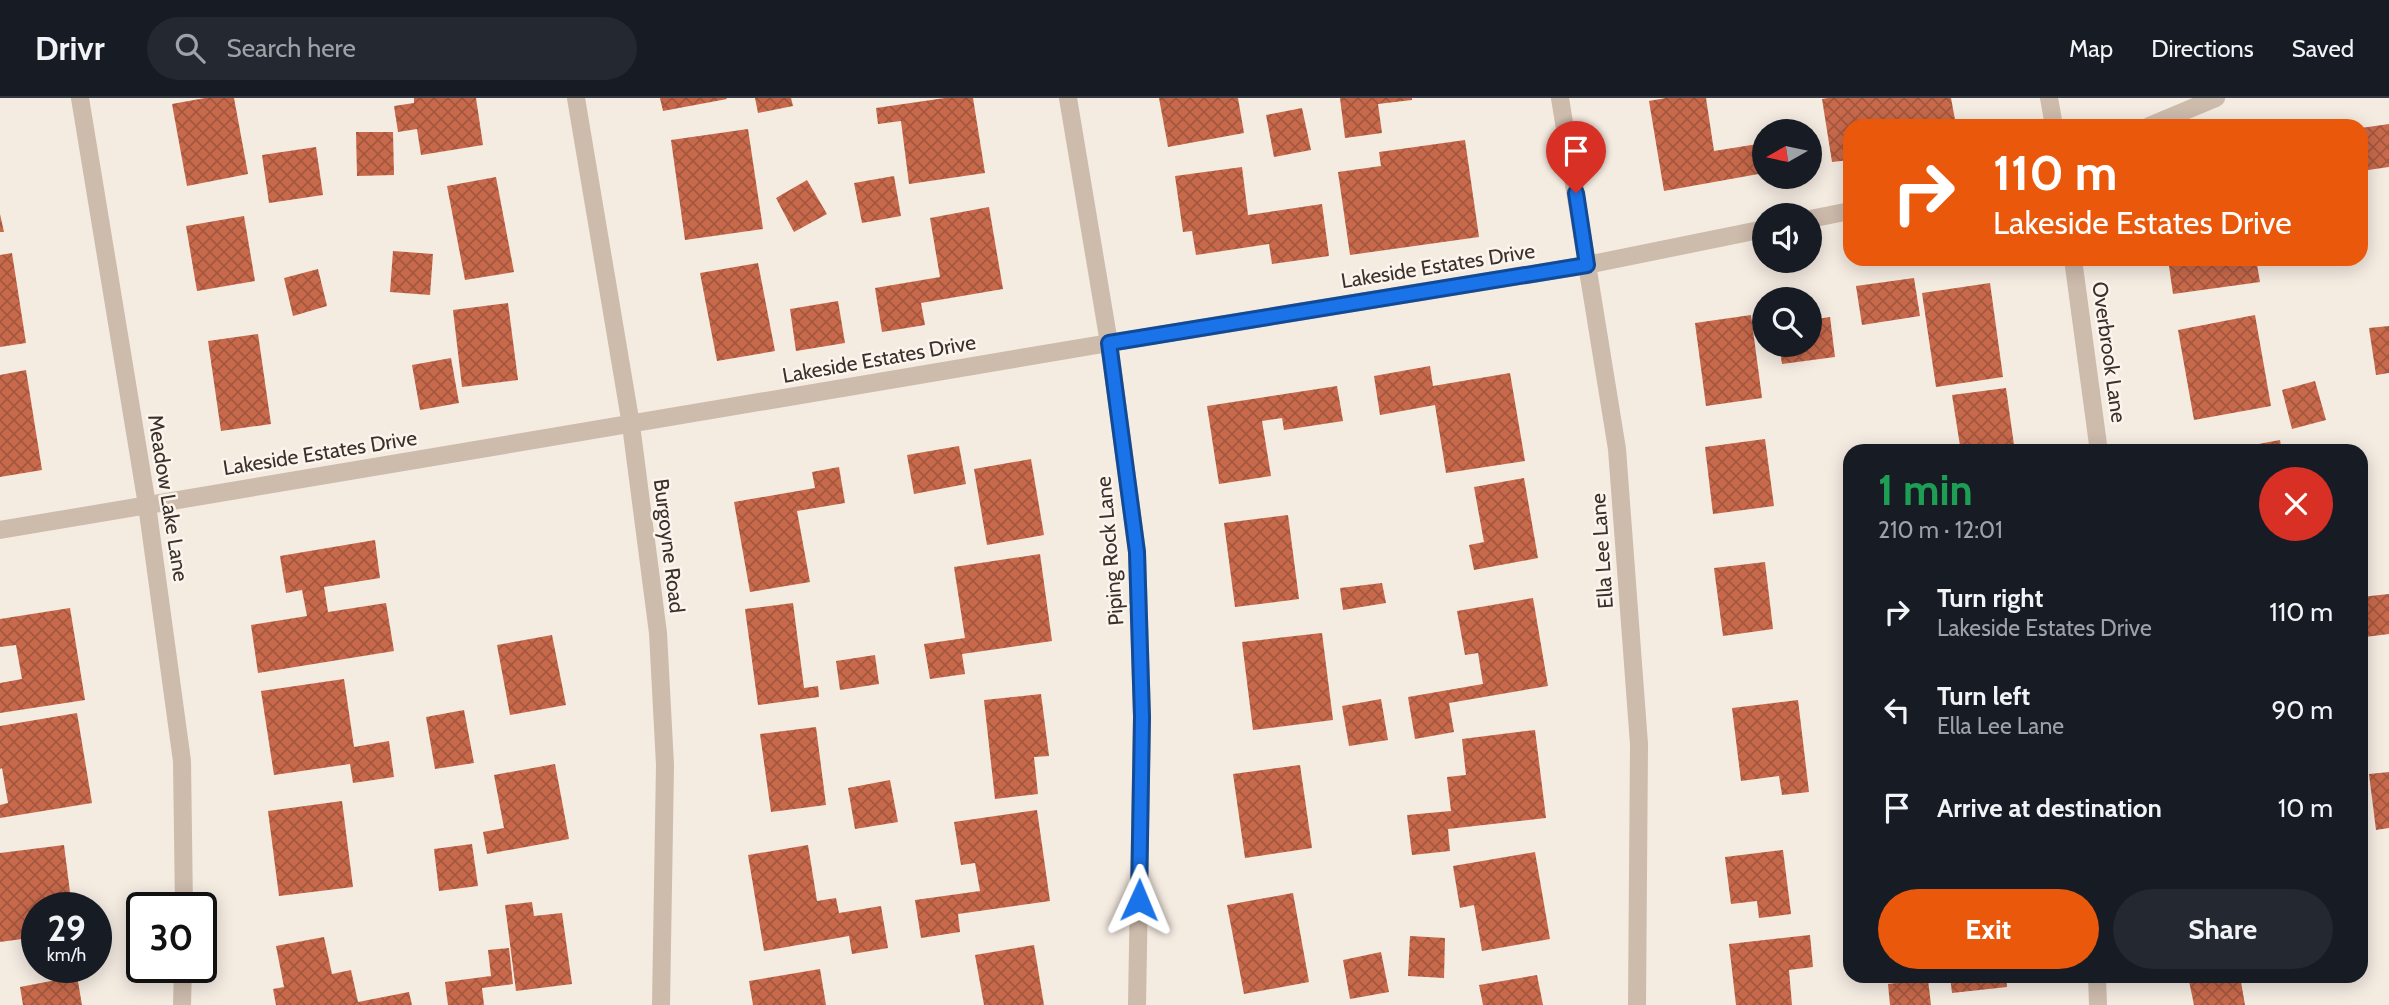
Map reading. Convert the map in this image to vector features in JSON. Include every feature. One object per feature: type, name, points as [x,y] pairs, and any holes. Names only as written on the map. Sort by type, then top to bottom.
[{"type":"street","name":"Meadow Lake Lane","points":[[80,98],[147,505],[182,761],[184,892]]},
{"type":"street","name":"Burgoyne Road","points":[[576,98],[631,425],[658,633],[666,765],[661,1005]]},
{"type":"street","name":"Piping Rock Lane","points":[[1068,98],[1109,343],[1137,552],[1142,717],[1138,1005]]},
{"type":"street","name":"Ella Lee Lane","points":[[1560,98],[1617,449],[1639,744],[1637,1005]]},
{"type":"street","points":[[2049,98],[2053,119]]},
{"type":"street","points":[[2166,119],[2216,98]]},
{"type":"street","points":[[1822,217],[1843,212]]},
{"type":"street","name":"Lakeside Estates Drive","points":[[0,530],[1587,265],[1752,231]]},
{"type":"street","name":"Overbrook Lane","points":[[2074,266],[2098,444]]},
{"type":"street","points":[[182,1005],[183,983]]},
{"type":"street","points":[[2097,983],[2098,1005]]},
{"type":"building","points":[[205,98],[234,98],[248,174],[187,186],[172,104]]},
{"type":"building","points":[[414,98],[476,98],[483,145],[421,155],[417,129],[398,132],[394,106],[414,103]]},
{"type":"building","points":[[660,98],[726,98],[727,99],[663,111]]},
{"type":"building","points":[[755,98],[791,98],[793,106],[758,113]]},
{"type":"building","points":[[945,98],[973,98],[985,173],[909,184],[901,121],[878,124],[876,108]]},
{"type":"building","points":[[1159,98],[1238,98],[1244,133],[1168,147]]},
{"type":"building","points":[[1340,98],[1412,100],[1378,104],[1382,133],[1345,138]]},
{"type":"building","points":[[1666,98],[1706,98],[1714,151],[1752,145],[1752,175],[1664,191],[1649,101]]},
{"type":"building","points":[[1951,98],[1955,119],[1843,119],[1843,161],[1832,162],[1822,99]]},
{"type":"building","points":[[1302,108],[1311,150],[1274,157],[1266,115]]},
{"type":"building","points":[[2389,124],[2389,167],[2368,170],[2368,127]]},
{"type":"building","points":[[748,129],[763,229],[685,240],[671,140]]},
{"type":"building","points":[[356,132],[393,132],[394,175],[357,176]]},
{"type":"building","points":[[1465,140],[1479,237],[1350,255],[1338,172],[1381,166],[1379,152]]},
{"type":"building","points":[[316,147],[323,195],[269,203],[262,155]]},
{"type":"building","points":[[1242,167],[1248,215],[1322,204],[1329,256],[1272,264],[1269,244],[1196,255],[1192,231],[1183,232],[1175,176]]},
{"type":"building","points":[[894,176],[901,216],[862,223],[854,183]]},
{"type":"building","points":[[496,177],[514,272],[465,280],[447,186]]},
{"type":"building","points":[[807,180],[827,214],[794,232],[776,198]]},
{"type":"building","points":[[989,207],[1003,289],[921,303],[925,325],[882,332],[875,288],[940,277],[930,218]]},
{"type":"building","points":[[0,214],[4,232],[0,232]]},
{"type":"building","points":[[244,216],[255,281],[197,291],[186,226]]},
{"type":"building","points":[[393,251],[433,254],[430,295],[390,292]]},
{"type":"building","points":[[12,253],[26,343],[0,347],[0,255]]},
{"type":"building","points":[[758,263],[775,351],[717,361],[700,273]]},
{"type":"building","points":[[2169,266],[2257,266],[2260,282],[2173,294]]},
{"type":"building","points":[[318,269],[327,306],[293,316],[284,278]]},
{"type":"building","points":[[1914,278],[1920,316],[1862,325],[1856,286]]},
{"type":"building","points":[[1990,283],[2003,377],[1936,387],[1922,293]]},
{"type":"building","points":[[838,301],[845,343],[796,351],[790,309]]},
{"type":"building","points":[[508,303],[518,380],[462,387],[453,310]]},
{"type":"building","points":[[1751,315],[1752,357],[1757,357],[1762,398],[1706,406],[1695,323]]},
{"type":"building","points":[[2255,315],[2271,406],[2194,420],[2178,330]]},
{"type":"building","points":[[1830,317],[1835,357],[1782,364],[1781,357],[1822,357],[1822,318]]},
{"type":"building","points":[[2389,326],[2389,373],[2376,375],[2369,328]]},
{"type":"building","points":[[258,334],[271,424],[221,431],[208,341]]},
{"type":"building","points":[[451,358],[459,403],[420,410],[412,365]]},
{"type":"building","points":[[1430,366],[1433,386],[1510,373],[1525,461],[1446,473],[1435,405],[1380,415],[1374,376]]},
{"type":"building","points":[[26,370],[42,470],[0,477],[0,375]]},
{"type":"building","points":[[2315,381],[2326,420],[2292,429],[2282,390]]},
{"type":"building","points":[[1337,386],[1343,421],[1284,430],[1282,418],[1262,421],[1271,476],[1219,484],[1207,406]]},
{"type":"building","points":[[2006,388],[2014,444],[1960,444],[1952,395]]},
{"type":"building","points":[[1765,439],[1774,506],[1713,514],[1705,447]]},
{"type":"building","points":[[2280,440],[2281,444],[2258,444]]},
{"type":"building","points":[[959,446],[966,484],[914,494],[907,455]]},
{"type":"building","points":[[1031,459],[1044,535],[987,545],[974,469]]},
{"type":"building","points":[[839,467],[845,503],[797,511],[810,582],[750,592],[734,502],[815,488],[812,472]]},
{"type":"building","points":[[1524,478],[1538,558],[1474,570],[1469,545],[1484,542],[1474,487]]},
{"type":"building","points":[[1288,515],[1299,599],[1235,607],[1224,523]]},
{"type":"building","points":[[375,540],[380,578],[324,587],[328,612],[386,603],[394,651],[258,673],[251,625],[307,616],[302,590],[286,593],[280,556]]},
{"type":"building","points":[[1040,554],[1052,641],[962,654],[965,674],[930,679],[924,644],[965,638],[954,567]]},
{"type":"building","points":[[1765,562],[1773,629],[1723,636],[1714,568]]},
{"type":"building","points":[[1382,583],[1386,603],[1343,610],[1340,588]]},
{"type":"building","points":[[2389,594],[2389,634],[2368,637],[2368,596]]},
{"type":"building","points":[[1533,598],[1548,686],[1449,703],[1454,732],[1415,739],[1408,697],[1483,684],[1478,653],[1465,655],[1457,611]]},
{"type":"building","points":[[793,603],[804,688],[818,686],[819,697],[758,705],[745,609]]},
{"type":"building","points":[[70,608],[85,700],[0,713],[0,683],[22,679],[16,645],[0,647],[0,619]]},
{"type":"building","points":[[1322,633],[1333,720],[1253,730],[1242,642]]},
{"type":"building","points":[[552,635],[566,705],[510,715],[497,645]]},
{"type":"building","points":[[875,655],[879,684],[840,690],[836,661]]},
{"type":"building","points":[[344,679],[354,747],[389,741],[394,777],[353,783],[350,764],[274,775],[261,691]]},
{"type":"building","points":[[1041,694],[1049,756],[1034,757],[1038,794],[995,799],[984,700]]},
{"type":"building","points":[[1381,699],[1388,740],[1349,746],[1342,706]]},
{"type":"building","points":[[1798,700],[1809,792],[1782,795],[1779,776],[1741,781],[1732,708]]},
{"type":"building","points":[[464,710],[474,763],[435,769],[426,717]]},
{"type":"building","points":[[77,713],[92,803],[0,818],[0,805],[8,803],[2,768],[0,769],[0,726]]},
{"type":"building","points":[[816,727],[826,805],[771,812],[760,734]]},
{"type":"building","points":[[1535,730],[1546,818],[1448,829],[1450,851],[1412,855],[1407,815],[1451,811],[1447,777],[1466,775],[1462,739]]},
{"type":"building","points":[[555,764],[569,839],[487,854],[483,832],[504,828],[494,775]]},
{"type":"building","points":[[1300,765],[1312,848],[1245,858],[1233,774]]},
{"type":"building","points":[[2389,772],[2389,828],[2376,830],[2369,774]]},
{"type":"building","points":[[890,780],[898,822],[855,829],[848,788]]},
{"type":"building","points":[[342,801],[353,887],[279,896],[268,811]]},
{"type":"building","points":[[1037,810],[1050,901],[958,914],[960,932],[921,938],[915,900],[980,891],[975,863],[961,865],[954,822]]},
{"type":"building","points":[[472,844],[478,886],[439,891],[434,849]]},
{"type":"building","points":[[64,845],[70,892],[21,892],[21,939],[0,942],[0,853]]},
{"type":"building","points":[[808,845],[817,901],[836,898],[839,913],[881,906],[888,948],[852,954],[849,936],[764,951],[748,855]]},
{"type":"building","points":[[1783,850],[1791,914],[1759,918],[1757,901],[1731,904],[1725,857]]},
{"type":"building","points":[[1535,852],[1550,939],[1482,951],[1474,905],[1460,908],[1453,866]]},
{"type":"building","points":[[1293,893],[1309,982],[1244,994],[1227,905]]},
{"type":"building","points":[[532,902],[534,916],[562,913],[572,984],[516,991],[505,905]]},
{"type":"building","points":[[1810,935],[1813,967],[1789,970],[1792,1005],[1736,1005],[1729,944]]},
{"type":"building","points":[[1410,936],[1445,938],[1444,978],[1408,976]]},
{"type":"building","points":[[324,937],[332,974],[351,970],[358,1002],[409,992],[412,1005],[276,1005],[273,989],[284,987],[276,946]]},
{"type":"building","points":[[1034,945],[1044,1005],[984,1005],[975,955]]},
{"type":"building","points":[[509,948],[513,984],[482,988],[484,1005],[448,1005],[445,982],[491,976],[488,950]]},
{"type":"building","points":[[1381,952],[1389,992],[1350,999],[1343,960]]},
{"type":"building","points":[[820,969],[826,1005],[753,1005],[749,981]]},
{"type":"building","points":[[1537,975],[1543,1005],[1483,1005],[1479,985]]},
{"type":"building","points":[[41,983],[78,983],[82,1005],[23,1005],[20,987]]},
{"type":"building","points":[[1928,983],[1931,1005],[1890,1005],[1888,984]]},
{"type":"building","points":[[1951,983],[2007,983],[2007,987],[1952,993]]},
{"type":"building","points":[[2189,983],[2241,983],[2245,1005],[2194,1005]]},
{"type":"route","points":[[1139,900],[1142,717],[1137,552],[1109,343],[1587,265],[1576,193]]}]
